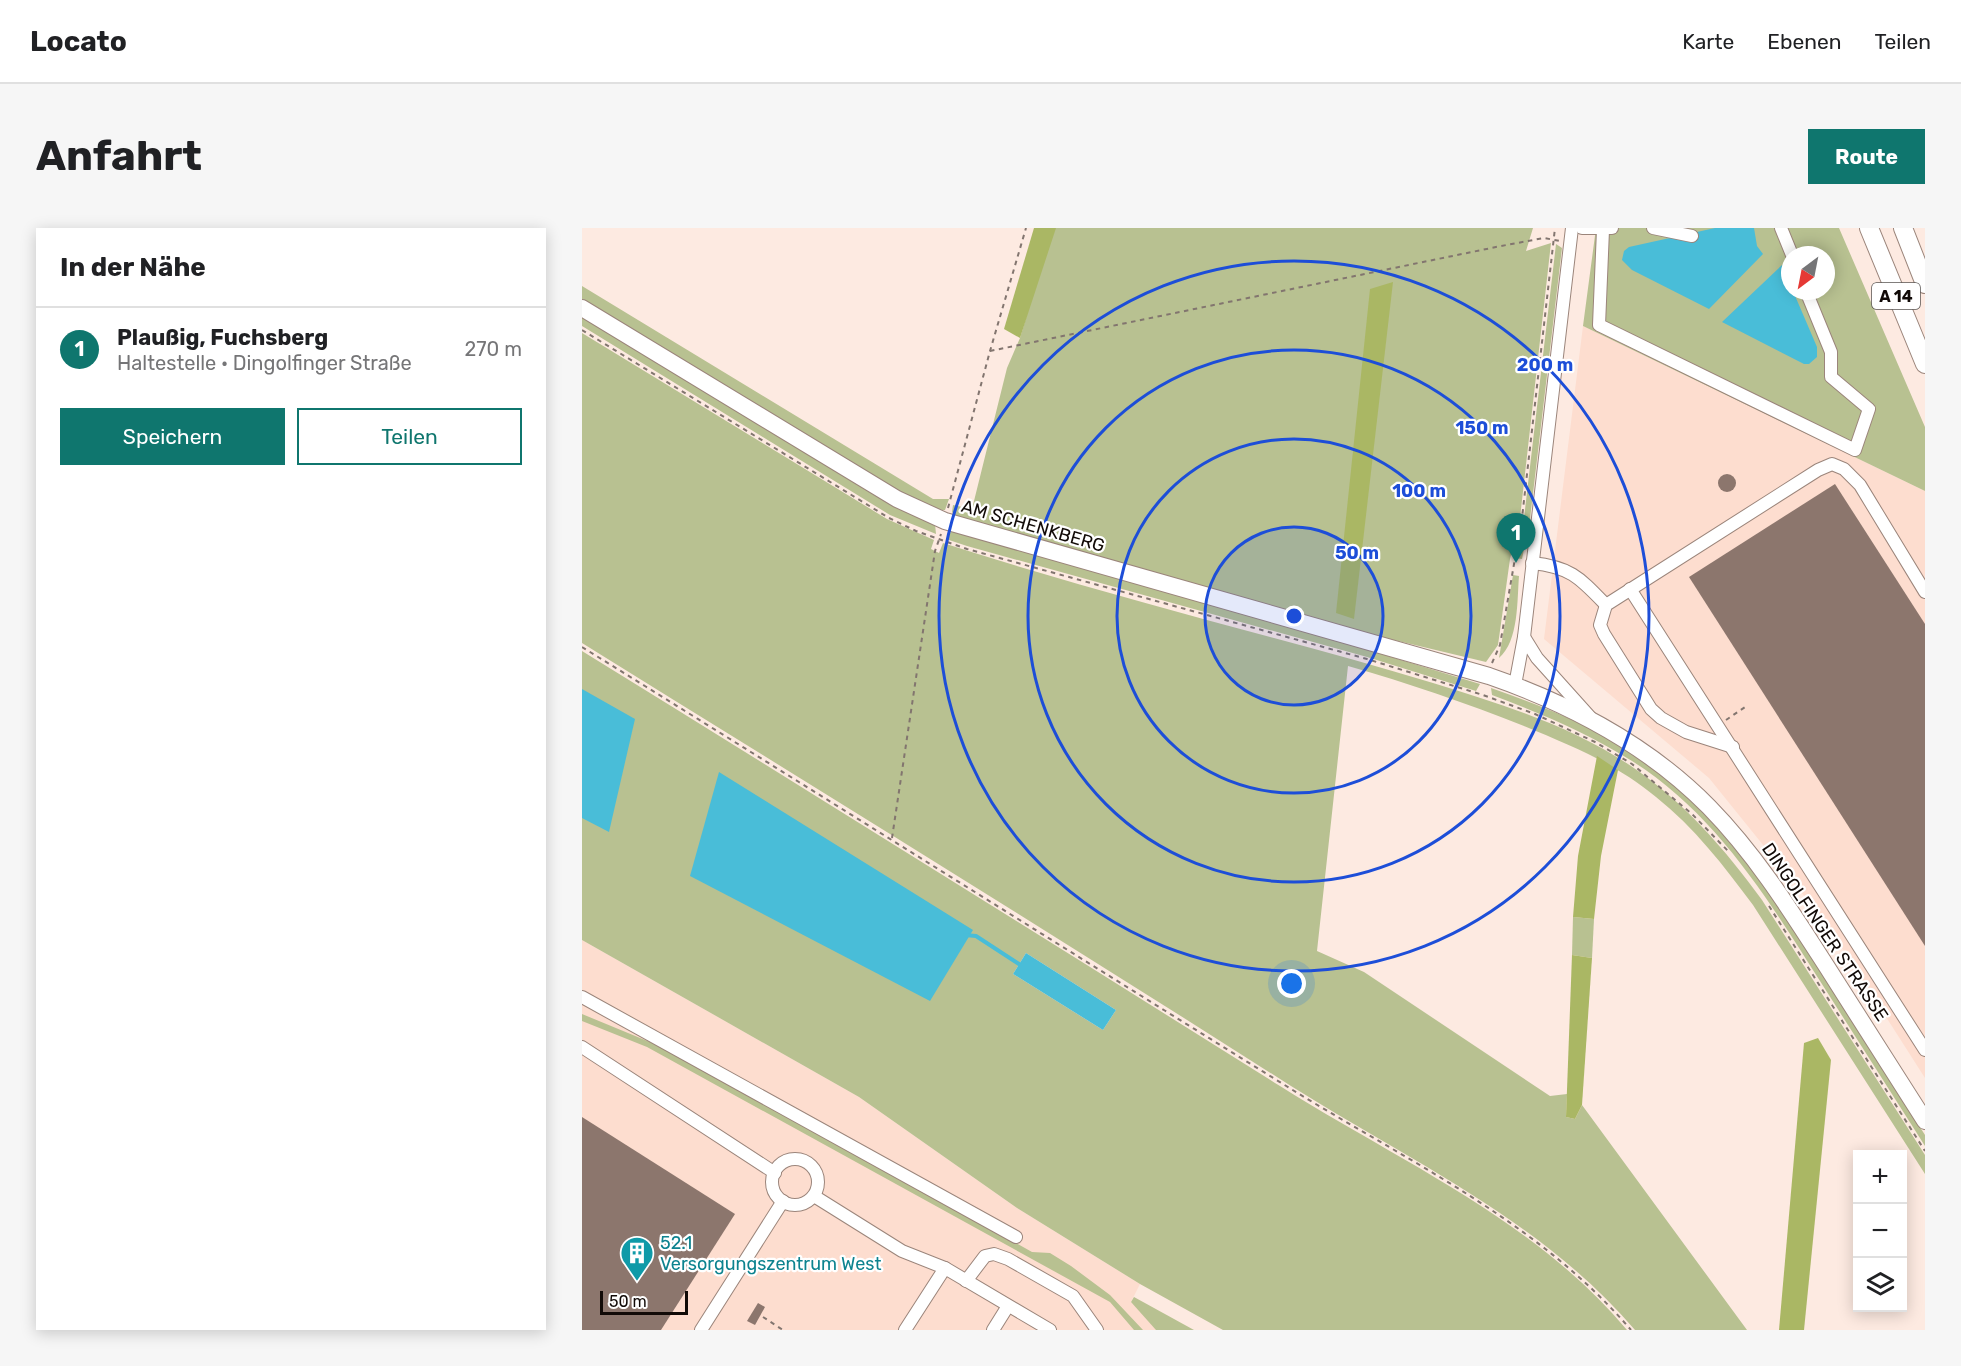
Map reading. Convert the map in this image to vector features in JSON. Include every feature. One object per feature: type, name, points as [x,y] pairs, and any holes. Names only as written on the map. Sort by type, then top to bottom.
[{"type":"highway","name":"A 14","points":[[1869,228],[1925,364]]},
{"type":"highway","name":"A 14","points":[[1903,228],[1925,284]]},
{"type":"main road","name":"AM SCHENKBERG","points":[[582,308],[897,499],[945,521],[1515,685]]},
{"type":"main road","name":"DINGOLFINGER STRASSE","points":[[1515,685],[1593,720],[1642,751],[1707,805],[1741,841],[1778,891],[1925,1121]]},
{"type":"street","points":[[1515,685],[1524,637],[1572,228]]},
{"type":"street","points":[[1581,228],[1607,229],[1599,325],[1855,450],[1869,409],[1831,377],[1831,352],[1810,300]]},
{"type":"street","points":[[1653,228],[1692,236]]},
{"type":"street","points":[[1781,228],[1788,246]]},
{"type":"street","points":[[1733,747],[1672,726],[1651,710],[1600,625],[1606,605],[1818,470],[1832,464],[1844,469],[1860,485],[1925,592]]},
{"type":"street","points":[[1532,563],[1551,565],[1580,577],[1606,605]]},
{"type":"street","points":[[1630,589],[1925,1050]]},
{"type":"street","points":[[1524,637],[1537,658],[1593,720]]},
{"type":"street","points":[[582,997],[1016,1237]]},
{"type":"street","points":[[582,1047],[775,1173]]},
{"type":"street","points":[[805,1161],[812,1166],[818,1177],[814,1196],[800,1205],[783,1201],[774,1192],[775,1173],[783,1162],[805,1161]]},
{"type":"street","points":[[814,1196],[902,1251],[945,1268],[1050,1330]]},
{"type":"street","points":[[701,1330],[783,1201]]},
{"type":"street","points":[[966,1281],[985,1256],[994,1254],[1073,1296],[1097,1330]]},
{"type":"street","points":[[904,1330],[945,1268]]},
{"type":"street","points":[[993,1330],[1008,1306]]},
{"type":"path","points":[[1483,695],[1500,645],[1522,518],[1555,228]]},
{"type":"path","points":[[990,351],[1501,246],[1544,238],[1570,243]]},
{"type":"path","points":[[582,330],[889,518],[916,531],[968,549],[1367,659],[1483,695],[1566,728],[1632,764],[1692,814],[1728,852]]},
{"type":"path","points":[[582,647],[1285,1086],[1506,1219],[1575,1271],[1631,1330]]},
{"type":"path","points":[[1718,724],[1748,705]]},
{"type":"path","points":[[1764,899],[1925,1151]]},
{"type":"path","points":[[763,1317],[783,1330]]},
{"type":"shaded area","points":[[1583,326],[1925,491],[1925,1078],[1826,923],[1709,778],[1544,639]]},
{"type":"shaded area","points":[[582,940],[859,1097],[1017,1208],[1140,1284],[1131,1302],[1163,1330],[582,1330]]},
{"type":"green space","points":[[1034,228],[1056,228],[1020,338],[1004,329]]},
{"type":"green space","points":[[1053,228],[1533,228],[1526,251],[1551,243],[1520,518],[1510,559],[1498,645],[1486,662],[1352,630],[955,517],[952,512],[953,505],[972,509],[1007,368],[1020,338]]},
{"type":"green space","points":[[1596,228],[1839,228],[1925,427],[1925,491],[1583,326]]},
{"type":"green space","points":[[1556,244],[1562,248],[1530,519],[1522,559],[1515,558],[1524,518]]},
{"type":"green space","points":[[1393,282],[1354,619],[1336,613],[1370,289]]},
{"type":"green space","points":[[582,286],[933,499],[949,499],[945,510],[924,503],[884,483],[709,379],[582,299]]},
{"type":"green space","points":[[582,316],[874,495],[935,524],[936,534],[890,515],[582,326]]},
{"type":"green space","points":[[582,333],[887,519],[934,540],[931,549],[939,553],[943,543],[1433,683],[1559,727],[1631,766],[1686,810],[1718,844],[1762,900],[1925,1155],[1925,1174],[1753,905],[1708,848],[1670,809],[1624,774],[1560,741],[1459,701],[1348,666],[1317,951],[1364,972],[1550,1096],[1567,1094],[1566,1117],[1575,1119],[1582,1105],[1747,1330],[1635,1330],[1598,1291],[1558,1256],[1516,1224],[1472,1195],[1336,1114],[582,643]]},
{"type":"green space","points":[[952,530],[1319,635],[1480,684],[1476,691],[1367,657],[967,546],[946,539]]},
{"type":"green space","points":[[1513,575],[1519,576],[1516,620],[1506,651],[1499,658]]},
{"type":"green space","points":[[582,651],[1325,1114],[1464,1195],[1551,1256],[1591,1291],[1627,1330],[1223,1330],[1140,1284],[1017,1208],[859,1097],[582,940]],"holes":[[[1026,953],[1116,1010],[1103,1030],[1013,974]]]},
{"type":"green space","points":[[1491,688],[1567,718],[1604,736],[1638,757],[1694,804],[1742,858],[1785,917],[1925,1135],[1925,1146],[1760,889],[1715,832],[1662,782],[1632,761],[1564,724],[1492,695]]},
{"type":"green space","points":[[1597,756],[1618,770],[1601,856],[1594,919],[1573,917],[1578,856]]},
{"type":"green space","points":[[1573,917],[1594,919],[1592,958],[1572,955]]},
{"type":"green space","points":[[1572,955],[1592,958],[1582,1105],[1575,1119],[1566,1117]]},
{"type":"green space","points":[[582,1014],[674,1052],[1032,1252],[1050,1253],[1110,1295],[1143,1330],[1134,1330],[1110,1302],[647,1047],[582,1021]]},
{"type":"green space","points":[[1818,1038],[1831,1060],[1804,1330],[1779,1330],[1804,1043]]},
{"type":"green space","points":[[1134,1297],[1194,1330],[1156,1330],[1131,1302]]},
{"type":"water","points":[[1715,228],[1754,228],[1757,246],[1763,254],[1709,309],[1632,270],[1622,260],[1624,251],[1629,247]]},
{"type":"water","points":[[1781,266],[1781,300],[1797,300],[1817,347],[1817,357],[1809,364],[1804,364],[1722,322]]},
{"type":"water","points":[[582,689],[635,719],[609,832],[582,818]]},
{"type":"water","points":[[719,772],[973,930],[930,1001],[690,876]]},
{"type":"water","points":[[1026,953],[1116,1010],[1103,1030],[1013,974]]},
{"type":"building","points":[[1727,474],[1733,477],[1736,483],[1733,489],[1727,492],[1721,489],[1718,483],[1721,477]]},
{"type":"building","points":[[1835,484],[1925,624],[1925,946],[1689,577]]},
{"type":"building","name":"52.1 Versorgungszentrum West","points":[[582,1117],[735,1214],[661,1330],[582,1330]]},
{"type":"building","points":[[758,1303],[765,1307],[755,1325],[747,1321]]},
{"type":"waterway","points":[[965,935],[976,936],[1019,964]]},
{"type":"place","name":"Plaußig, Fuchsberg","points":[[1516,563]]},
{"type":"place","name":"52.1 Versorgungszentrum West","points":[[637,1282]]}]
